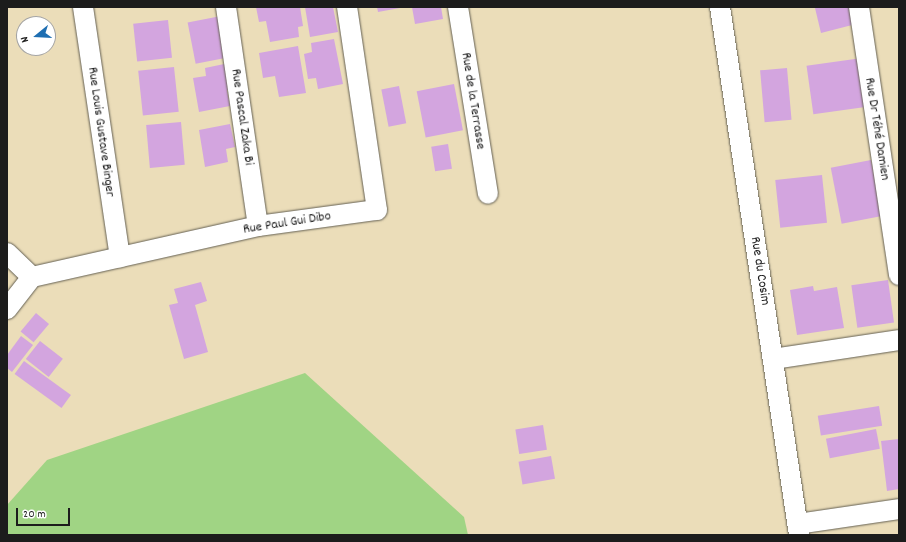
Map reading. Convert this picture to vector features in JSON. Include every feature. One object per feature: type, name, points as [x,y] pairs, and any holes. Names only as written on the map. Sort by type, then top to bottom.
[{"type":"street","name":"Rue Louis Gustave Binger","points":[[83,7],[120,257]]},
{"type":"street","name":"Rue Pascal Zaka Bi","points":[[226,7],[258,226]]},
{"type":"street","name":"Rue Paul Gui Dibo","points":[[32,277],[258,226],[377,210],[347,7]]},
{"type":"street","name":"Rue de la Terrasse","points":[[458,7],[488,194]]},
{"type":"street","name":"Rue du Cosim","points":[[720,7],[799,529]]},
{"type":"street","name":"Rue Dr Téhé Damien","points":[[859,7],[891,165],[899,274]]},
{"type":"street","points":[[7,253],[32,277],[7,309]]},
{"type":"street","points":[[773,359],[899,340]]},
{"type":"street","points":[[799,529],[899,509]]},
{"type":"green space","points":[[305,373],[464,517],[468,535],[7,535],[7,505],[47,460]]},
{"type":"building","points":[[256,7],[300,7],[303,26],[298,27],[299,37],[270,42],[266,21],[259,22]]},
{"type":"building","points":[[305,7],[333,7],[338,32],[310,37]]},
{"type":"building","points":[[377,7],[400,7],[400,8],[378,12]]},
{"type":"building","points":[[412,7],[441,7],[443,19],[415,24]]},
{"type":"building","points":[[852,7],[856,24],[821,33],[815,8]]},
{"type":"building","points":[[221,16],[229,57],[196,64],[188,22]]},
{"type":"building","points":[[168,20],[172,58],[137,61],[133,24]]},
{"type":"building","points":[[334,39],[343,84],[318,89],[316,78],[308,79],[304,54],[312,52],[311,43]]},
{"type":"building","points":[[298,46],[306,93],[279,97],[275,76],[263,78],[259,53]]},
{"type":"building","points":[[862,58],[869,107],[813,114],[807,66]]},
{"type":"building","points":[[229,63],[234,89],[227,90],[230,106],[199,112],[193,78],[206,76],[205,68]]},
{"type":"building","points":[[174,67],[179,112],[143,116],[138,71]]},
{"type":"building","points":[[787,68],[792,120],[765,122],[760,70]]},
{"type":"building","points":[[454,84],[463,130],[426,137],[417,91]]},
{"type":"building","points":[[399,86],[406,123],[389,127],[381,89]]},
{"type":"building","points":[[181,122],[185,165],[150,168],[146,125]]},
{"type":"building","points":[[230,124],[235,147],[226,149],[228,162],[205,167],[199,130]]},
{"type":"building","points":[[448,144],[452,169],[435,171],[431,147]]},
{"type":"building","points":[[871,160],[882,216],[842,224],[831,168]]},
{"type":"building","points":[[822,175],[827,223],[780,228],[775,180]]},
{"type":"building","points":[[888,280],[894,323],[857,328],[851,285]]},
{"type":"building","points":[[201,282],[207,301],[195,305],[208,352],[184,359],[169,305],[178,303],[174,289]]},
{"type":"building","points":[[813,286],[814,291],[837,287],[844,328],[797,335],[790,290]]},
{"type":"building","points":[[36,313],[49,324],[34,342],[21,331]]},
{"type":"building","points":[[21,336],[33,345],[12,372],[7,368],[7,355]]},
{"type":"building","points":[[40,341],[63,359],[49,377],[26,359]]},
{"type":"building","points":[[24,361],[71,395],[62,408],[15,374]]},
{"type":"building","points":[[879,406],[882,426],[821,435],[818,416]]},
{"type":"building","points":[[543,425],[547,450],[519,454],[515,429]]},
{"type":"building","points":[[876,429],[880,449],[830,458],[826,439]]},
{"type":"building","points":[[899,439],[899,489],[887,491],[881,441]]},
{"type":"building","points":[[551,456],[555,479],[522,484],[519,462]]}]
